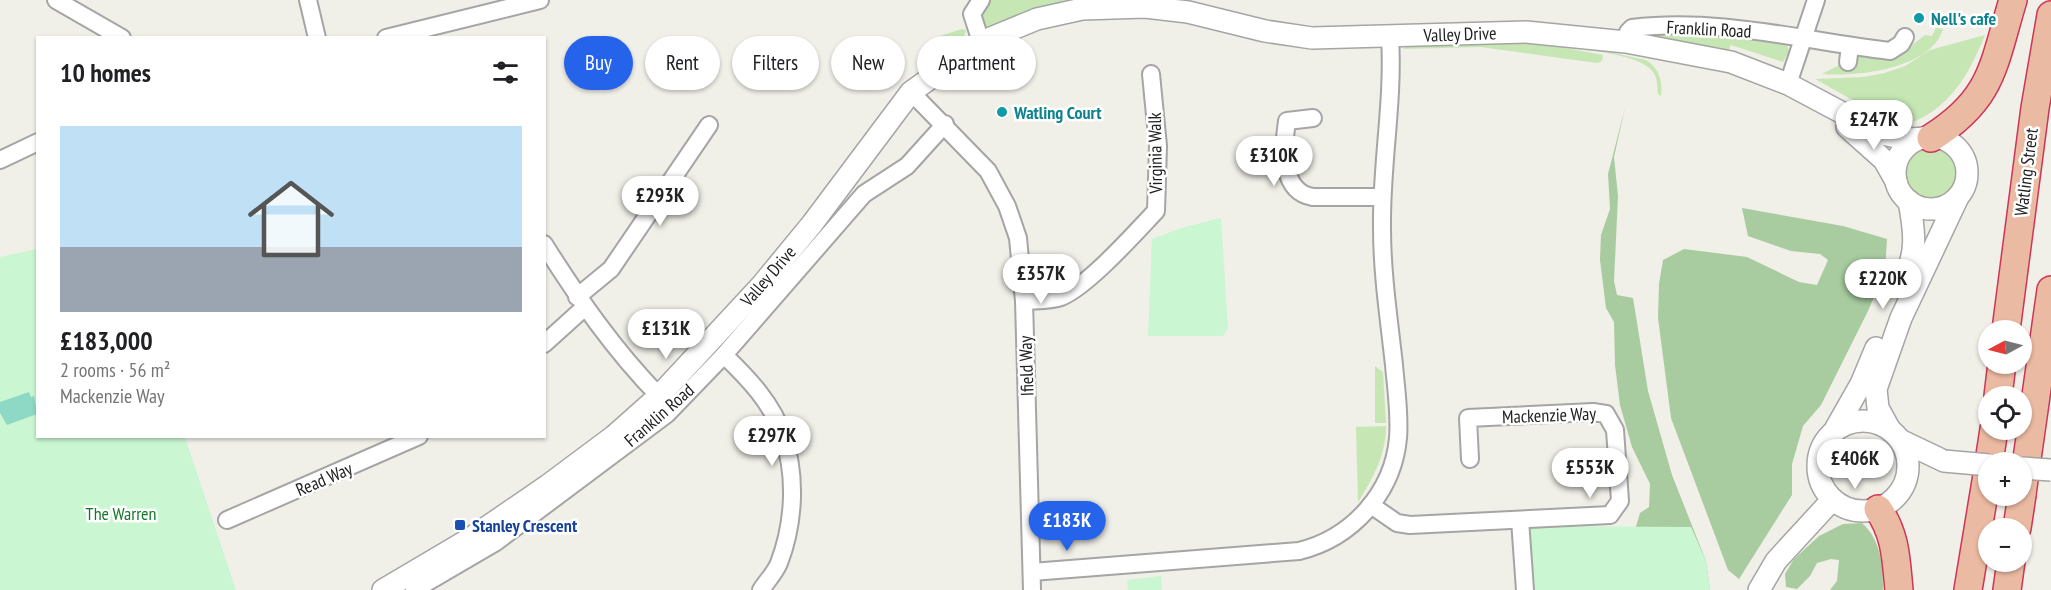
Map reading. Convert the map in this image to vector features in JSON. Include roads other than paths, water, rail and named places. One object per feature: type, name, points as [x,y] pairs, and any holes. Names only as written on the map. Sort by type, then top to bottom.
[{"type":"highway","points":[[1931,138],[1961,117],[1981,94],[2013,0]]},
{"type":"highway","name":"Watling Street","points":[[2007,320],[2035,108],[2051,15]]},
{"type":"highway","points":[[2028,452],[2051,290]]},
{"type":"highway","points":[[1968,590],[1982,506]]},
{"type":"highway","points":[[1878,508],[1889,525],[1895,541],[1899,590]]},
{"type":"highway","points":[[2007,590],[2009,572]]},
{"type":"street","points":[[56,0],[119,36]]},
{"type":"street","points":[[308,0],[317,36]]},
{"type":"street","points":[[394,36],[540,0]]},
{"type":"street","points":[[979,36],[972,18],[973,10],[981,0]]},
{"type":"street","points":[[1788,84],[1816,0]]},
{"type":"street","name":"Valley Drive","points":[[995,36],[1031,21],[1081,5],[1149,7],[1188,12],[1304,37],[1390,37],[1526,32],[1626,42],[1731,62],[1788,84],[1829,107],[1850,114],[1872,129],[1888,136],[1906,139],[1931,138]]},
{"type":"street","name":"Franklin Road","points":[[1626,42],[1628,32],[1632,28],[1682,26],[1737,28],[1801,40],[1849,54],[1890,51],[1901,44],[1905,37]]},
{"type":"street","points":[[1032,572],[1296,551],[1332,539],[1357,520],[1371,505],[1388,475],[1399,425],[1384,279],[1382,197],[1391,89],[1390,37]]},
{"type":"street","name":"Virginia Walk","points":[[1024,301],[1057,298],[1067,294],[1108,260],[1156,212],[1158,146],[1152,74]]},
{"type":"street","name":"Valley Drive","points":[[383,590],[466,541],[547,486],[614,436],[659,396],[768,277],[911,92],[917,88]]},
{"type":"street","name":"Ifield Way","points":[[911,92],[945,124],[988,171],[1007,206],[1021,252],[1032,590]]},
{"type":"street","name":"Valley Drive","points":[[1829,107],[1838,119],[1860,136],[1884,160],[1896,181]]},
{"type":"street","points":[[1313,118],[1287,121],[1287,168],[1294,188],[1303,195],[1313,197],[1382,197]]},
{"type":"street","name":"Franklin Road","points":[[414,590],[496,542],[658,420],[724,355],[864,194],[907,166],[945,124]]},
{"type":"street","points":[[546,342],[611,269],[709,125]]},
{"type":"street","points":[[1931,138],[1949,143],[1962,157],[1966,176],[1901,318],[1876,389],[1878,408],[1906,453],[1908,468],[1905,482],[1890,502],[1878,508],[1854,511],[1832,500],[1818,477],[1817,463],[1820,450],[1836,428],[1861,384],[1913,260],[1915,232],[1909,201],[1896,181],[1896,167],[1903,151],[1913,142],[1931,138]]},
{"type":"street","points":[[0,160],[36,143]]},
{"type":"street","points":[[1909,201],[1919,207],[1934,209],[1945,206],[1958,197]]},
{"type":"street","points":[[546,247],[581,302],[633,369],[659,396]]},
{"type":"street","points":[[724,355],[751,382],[768,406],[783,436],[791,474],[791,517],[778,565],[761,590]]},
{"type":"street","name":"Mackenzie Way","points":[[1371,505],[1397,523],[1410,525],[1610,515],[1620,501],[1615,430],[1606,414],[1593,412],[1468,418],[1470,459]]},
{"type":"street","points":[[1836,428],[1849,422],[1863,420],[1895,434],[1944,461],[1978,463]]},
{"type":"street","name":"Read Way","points":[[227,520],[414,438]]},
{"type":"street","points":[[1905,482],[1944,461]]},
{"type":"street","points":[[2032,469],[2051,470]]},
{"type":"street","points":[[1759,590],[1776,561],[1832,500]]},
{"type":"street","points":[[1520,520],[1525,590]]},
{"type":"place","name":"Nell's cafe","points":[[1919,18]]},
{"type":"place","name":"Watling Court","points":[[1002,112]]},
{"type":"place","name":"Stanley Crescent","points":[[460,525]]},
{"type":"park label","name":"The Warren","points":[[121,513]]}]
